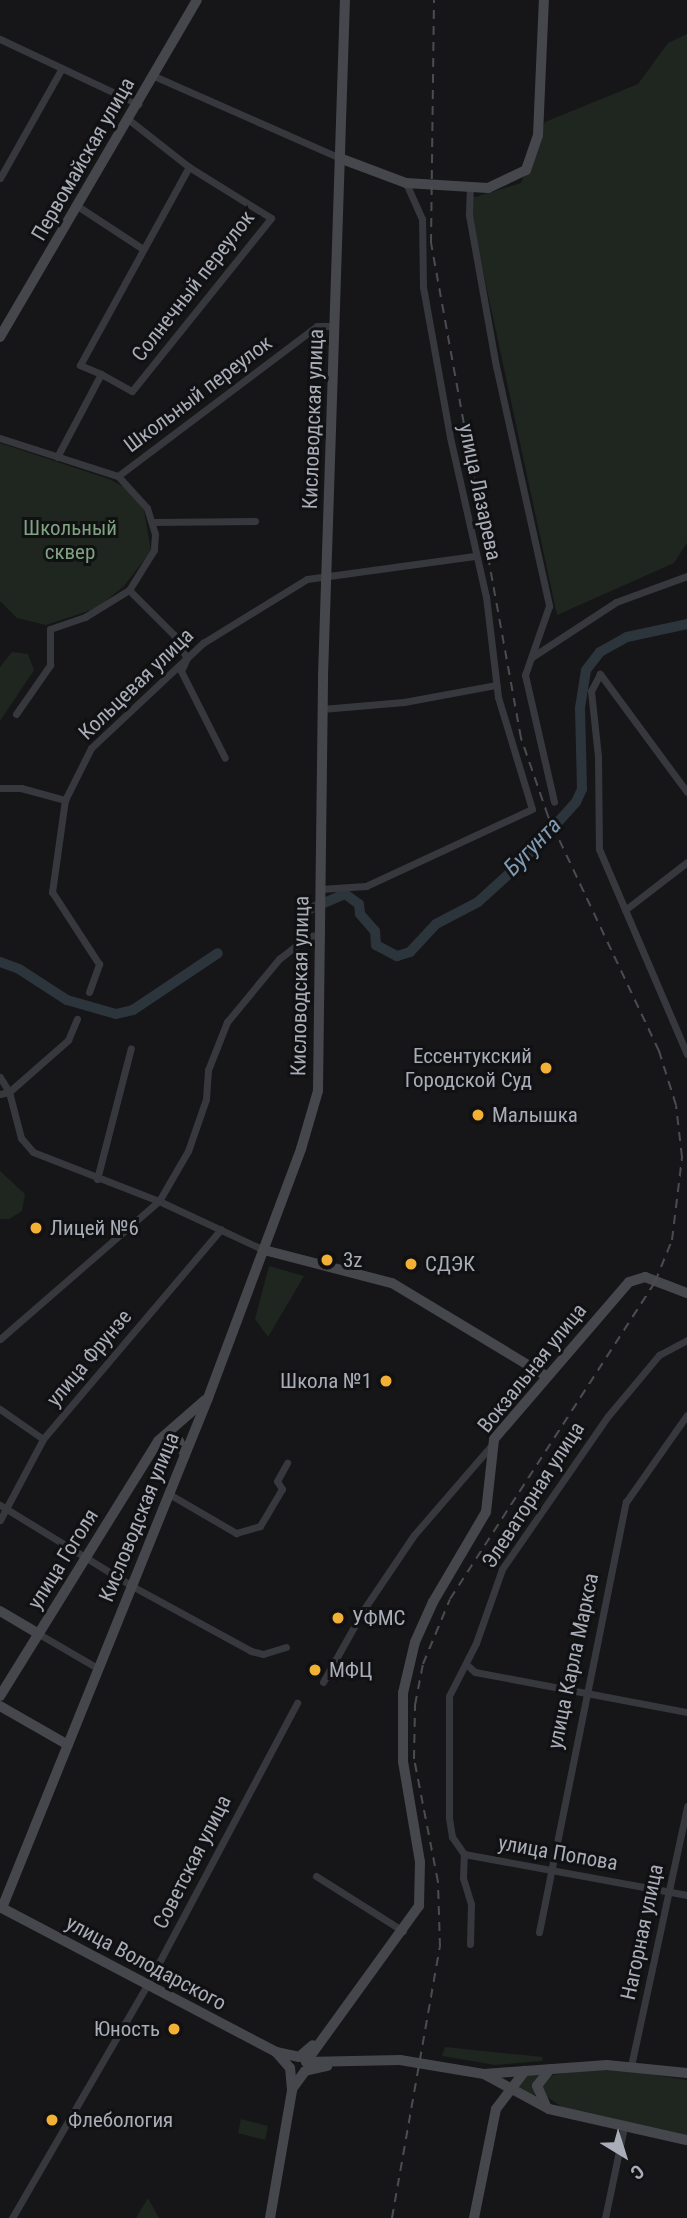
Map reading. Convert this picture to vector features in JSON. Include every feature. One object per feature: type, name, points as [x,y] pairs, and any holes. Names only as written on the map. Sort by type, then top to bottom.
[{"type":"street","name":"Первомайская улица","points":[[0,337],[79,207],[197,0]]},
{"type":"street","name":"Кисловодская улица","points":[[1,1910],[208,1398],[264,1250],[318,1091],[322,709],[342,159],[345,0]]},
{"type":"street","points":[[154,76],[342,159],[406,183],[488,188],[526,170],[538,135],[544,0]]},
{"type":"street","points":[[0,39],[138,104]]},
{"type":"street","points":[[0,178],[62,68]]},
{"type":"street","name":"Солнечный переулок","points":[[129,120],[190,167],[271,218],[132,391],[80,365],[190,167]]},
{"type":"street","name":"улица Лазарева","points":[[320,890],[366,886],[532,809],[496,685],[486,597],[474,556],[423,287],[422,219],[406,183]]},
{"type":"street","points":[[470,186],[469,215],[496,366],[550,606],[547,622],[528,659],[528,698],[554,802]]},
{"type":"street","points":[[79,207],[144,249]]},
{"type":"street","name":"Школьный переулок","points":[[0,438],[118,476],[317,326],[335,327]]},
{"type":"street","points":[[57,457],[101,374]]},
{"type":"street","points":[[16,714],[50,665],[50,629],[85,617],[129,590],[154,550],[152,522],[139,496],[118,476]]},
{"type":"street","points":[[152,522],[255,521]]},
{"type":"street","name":"Кольцевая улица","points":[[89,992],[99,964],[52,892],[65,800],[91,748],[187,658],[236,622],[307,579],[326,574],[474,556]]},
{"type":"street","points":[[528,659],[615,602],[687,576]]},
{"type":"street","points":[[129,590],[174,635],[187,658],[181,671],[225,758]]},
{"type":"street","points":[[687,792],[600,674],[591,691],[598,757],[599,849],[687,1054]]},
{"type":"street","points":[[322,709],[404,702],[496,685]]},
{"type":"street","points":[[0,788],[20,788],[65,800]]},
{"type":"street","points":[[625,910],[687,862]]},
{"type":"street","points":[[1,1334],[159,1201],[188,1151],[206,1100],[208,1070],[227,1022],[279,960],[308,936],[319,935]]},
{"type":"street","points":[[0,1094],[9,1091],[68,1040],[77,1019]]},
{"type":"street","points":[[97,1179],[131,1048]]},
{"type":"street","points":[[0,1077],[9,1091],[21,1138],[33,1152],[159,1201],[264,1250],[392,1283],[546,1376]]},
{"type":"street","name":"улица Фрунзе","points":[[0,1520],[3,1507],[44,1439],[221,1229]]},
{"type":"street","name":"Вокзальная улица","points":[[303,2063],[419,1906],[422,1880],[403,1762],[403,1693],[415,1642],[433,1602],[486,1512],[491,1485],[490,1447],[546,1376],[629,1282],[645,1277],[687,1293]]},
{"type":"street","name":"Элеваторная улица","points":[[470,1944],[471,1904],[463,1878],[464,1854],[452,1837],[449,1817],[446,1715],[454,1682],[466,1664],[502,1569],[589,1441],[659,1355],[687,1340]]},
{"type":"street","name":"улица Гоголя","points":[[0,1696],[158,1440],[208,1398]]},
{"type":"street","points":[[0,1409],[44,1439]]},
{"type":"street","name":"улица Карла Маркса","points":[[538,1932],[553,1869],[584,1692],[626,1503],[687,1415]]},
{"type":"street","points":[[158,1440],[172,1437],[185,1455]]},
{"type":"street","points":[[323,1682],[364,1609],[414,1535],[490,1447]]},
{"type":"street","points":[[169,1494],[236,1533],[260,1526],[282,1489],[277,1481],[287,1464]]},
{"type":"street","points":[[3,1507],[132,1586],[251,1651],[263,1654],[286,1647]]},
{"type":"street","points":[[0,1611],[99,1669]]},
{"type":"street","points":[[466,1664],[475,1672]]},
{"type":"street","points":[[461,1674],[475,1672],[687,1712]]},
{"type":"street","name":"Советская улица","points":[[12,2218],[146,1987],[297,1703]]},
{"type":"street","points":[[0,1706],[68,1745]]},
{"type":"street","name":"Нагорная улица","points":[[631,2066],[687,1806]]},
{"type":"street","name":"улица Попова","points":[[464,1854],[687,1895]]},
{"type":"street","points":[[316,1876],[403,1931]]},
{"type":"street","name":"улица Володарского","points":[[1,1910],[276,2052]]},
{"type":"street","points":[[276,2052],[303,2063]]},
{"type":"street","points":[[276,2052],[295,2074],[303,2063]]},
{"type":"street","points":[[290,2068],[303,2063],[400,2060],[484,2074],[550,2068],[631,2066],[687,2073]]},
{"type":"street","points":[[270,2218],[292,2090],[303,2063]]},
{"type":"street","points":[[290,2068],[292,2090]]},
{"type":"street","points":[[549,2109],[537,2086],[550,2068]]},
{"type":"street","points":[[474,2218],[492,2122],[508,2087],[526,2071]]},
{"type":"street","points":[[484,2074],[549,2109],[687,2140]]},
{"type":"street","points":[[605,2218],[624,2127]]},
{"type":"green space","points":[[687,34],[687,543],[674,563],[557,615],[471,215],[472,198],[521,183],[545,122],[638,84],[668,43]]},
{"type":"green space","name":"Школьный сквер","points":[[0,443],[109,479],[128,489],[144,510],[151,551],[124,586],[97,608],[46,625],[17,618],[0,601]]},
{"type":"green space","points":[[12,652],[28,654],[34,670],[0,721],[0,667]]},
{"type":"green space","points":[[0,1171],[25,1194],[22,1211],[9,1219],[0,1219]]},
{"type":"green space","points":[[269,1266],[304,1276],[268,1337],[255,1319]]},
{"type":"green space","points":[[445,2047],[543,2057],[542,2061],[495,2065],[442,2056]]},
{"type":"green space","points":[[589,2070],[623,2070],[687,2080],[687,2136],[567,2111],[542,2093],[542,2083],[551,2075]]},
{"type":"green space","points":[[540,2074],[534,2083],[535,2096],[519,2088],[522,2075]]},
{"type":"green space","points":[[241,2119],[268,2126],[265,2140],[238,2133]]},
{"type":"green space","points":[[148,2198],[159,2218],[136,2218]]},
{"type":"waterway","name":"Бугунта","points":[[303,912],[345,894],[359,904],[360,914],[375,931],[376,945],[397,956],[410,952],[436,924],[478,902],[522,862],[576,802],[582,789],[580,708],[586,670],[600,652],[627,637],[687,624]]},
{"type":"waterway","name":"Бугунта","points":[[0,962],[19,969],[67,1000],[116,1014],[133,1010],[218,953]]},
{"type":"railway","points":[[392,2218],[440,1947],[438,1882],[414,1759],[415,1705],[423,1664],[450,1599],[655,1282],[672,1240],[682,1157],[676,1105],[659,1051],[548,816],[521,738],[431,243],[434,0]]},
{"type":"place","name":"Ессентукский Городской Суд","points":[[546,1068]]},
{"type":"place","name":"Малышка","points":[[478,1115]]},
{"type":"place","name":"Лицей №6","points":[[36,1228]]},
{"type":"place","name":"3z","points":[[327,1260]]},
{"type":"place","name":"СДЭК","points":[[411,1264]]},
{"type":"place","name":"Школа №1","points":[[386,1381]]},
{"type":"place","name":"УФМС","points":[[338,1618]]},
{"type":"place","name":"МФЦ","points":[[315,1670]]},
{"type":"place","name":"Юность","points":[[174,2029]]},
{"type":"place","name":"Флебология","points":[[52,2120]]}]
